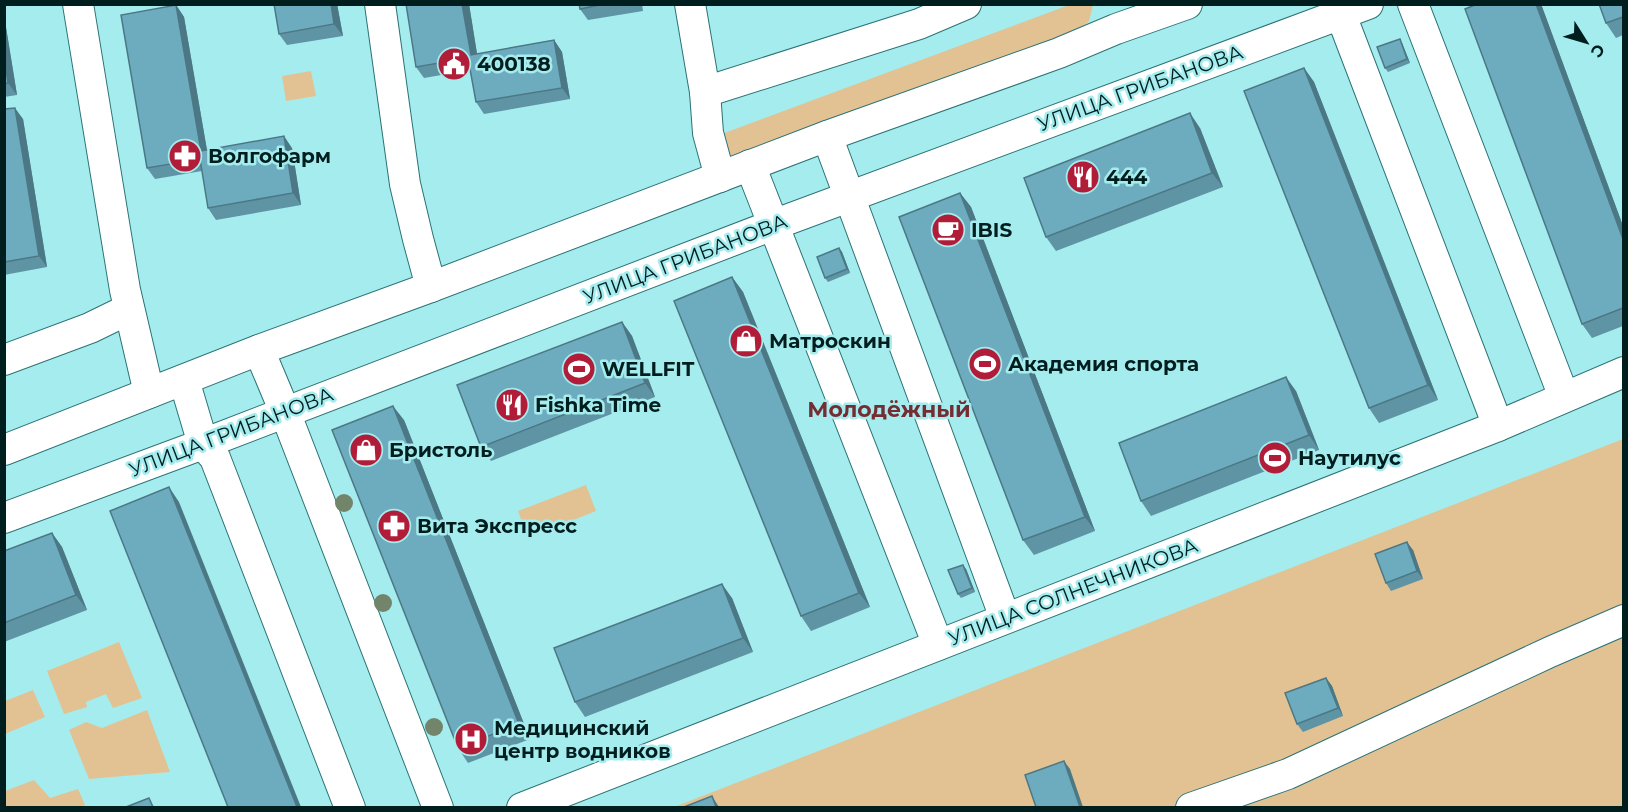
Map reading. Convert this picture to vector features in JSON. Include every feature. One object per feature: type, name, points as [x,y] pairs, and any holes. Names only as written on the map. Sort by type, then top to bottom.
[{"type":"street","points":[[78,4],[129,309],[149,393]]},
{"type":"street","points":[[380,4],[405,184],[431,287]]},
{"type":"street","points":[[690,4],[705,92],[708,133],[720,177]]},
{"type":"street","points":[[705,92],[919,24],[966,4]]},
{"type":"street","points":[[4,450],[259,350],[827,136],[1059,53],[1113,17],[1187,4]]},
{"type":"street","name":"УЛИЦА ГРИБАНОВА","points":[[4,518],[849,196],[1368,4]]},
{"type":"street","points":[[1413,4],[1564,397]]},
{"type":"street","points":[[1341,15],[1498,426]]},
{"type":"street","points":[[827,136],[1005,618]]},
{"type":"street","points":[[750,165],[938,645]]},
{"type":"street","points":[[4,360],[90,328],[129,309]]},
{"type":"street","points":[[259,350],[438,807]]},
{"type":"street","name":"УЛИЦА СОЛНЕЧНИКОВА","points":[[522,807],[1498,426],[1623,372]]},
{"type":"street","points":[[184,380],[203,444],[215,458],[350,807]]},
{"type":"street","points":[[1191,807],[1288,774],[1623,620]]},
{"type":"shaded area","points":[[1069,5],[1093,5],[1089,21],[1073,36],[740,158],[727,154],[721,144],[719,135]]},
{"type":"shaded area","points":[[311,71],[316,96],[286,101],[282,76]]},
{"type":"shaded area","points":[[1623,439],[1623,807],[674,807]]},
{"type":"shaded area","points":[[586,485],[596,511],[528,538],[518,511]]},
{"type":"shaded area","points":[[119,642],[142,698],[113,708],[106,694],[86,702],[87,707],[64,714],[47,671]]},
{"type":"shaded area","points":[[33,690],[45,717],[5,734],[5,701]]},
{"type":"shaded area","points":[[147,710],[170,772],[89,779],[69,730],[86,722],[102,728]]},
{"type":"shaded area","points":[[34,780],[50,798],[78,789],[85,805],[78,808],[5,807],[5,791]]},
{"type":"building","points":[[274,4],[331,4],[334,24],[279,34]]},
{"type":"building","points":[[406,4],[462,4],[471,55],[554,40],[562,88],[476,102],[468,58],[416,67]]},
{"type":"building","points":[[579,4],[604,4],[580,9]]},
{"type":"building","points":[[1477,4],[1536,4],[1623,239],[1623,308],[1582,324],[1465,9]]},
{"type":"building","points":[[1599,4],[1623,4],[1623,17],[1606,23]]},
{"type":"building","points":[[176,5],[201,151],[284,136],[293,193],[208,208],[200,159],[147,168],[121,15]]},
{"type":"building","points":[[1400,39],[1407,59],[1385,68],[1377,47]]},
{"type":"building","points":[[4,57],[8,83],[4,84]]},
{"type":"building","points":[[1304,68],[1428,385],[1369,408],[1244,91]]},
{"type":"building","points":[[15,108],[39,256],[4,262],[4,109]]},
{"type":"building","points":[[1190,113],[1212,173],[1046,237],[1024,178]]},
{"type":"building","points":[[960,193],[1085,517],[1023,540],[899,217]]},
{"type":"building","points":[[839,248],[847,269],[825,278],[817,257]]},
{"type":"building","points":[[732,277],[859,593],[801,616],[674,301]]},
{"type":"building","points":[[622,322],[645,383],[481,447],[457,385]]},
{"type":"building","points":[[1286,377],[1309,435],[1141,501],[1119,443]]},
{"type":"building","points":[[393,406],[519,724],[458,748],[332,430]]},
{"type":"building","points":[[169,487],[297,807],[228,807],[110,511]]},
{"type":"building","points":[[52,533],[76,595],[4,623],[4,551]]},
{"type":"building","points":[[1407,542],[1417,571],[1386,583],[1375,554]]},
{"type":"building","points":[[963,565],[972,588],[958,594],[948,570]]},
{"type":"building","points":[[722,584],[743,638],[575,702],[554,648]]},
{"type":"building","points":[[1326,678],[1338,708],[1297,724],[1285,693]]},
{"type":"building","points":[[1064,761],[1080,807],[1036,807],[1025,775]]},
{"type":"building","points":[[712,796],[716,807],[684,807]]},
{"type":"building","points":[[149,798],[153,807],[126,807]]},
{"type":"place","name":"400138","points":[[454,64]]},
{"type":"place","name":"Волгофарм","points":[[185,156]]},
{"type":"place","name":"444","points":[[1083,177]]},
{"type":"place","name":"IBIS","points":[[948,230]]},
{"type":"place","name":"Матроскин","points":[[746,341]]},
{"type":"place","name":"Академия спорта","points":[[985,364]]},
{"type":"place","name":"WELLFIT","points":[[579,369]]},
{"type":"place","name":"Fishka Time","points":[[512,405]]},
{"type":"place","name":"Бристоль","points":[[366,450]]},
{"type":"place","name":"Наутилус","points":[[1275,458]]},
{"type":"place","name":"Вита Экспресс","points":[[394,526]]},
{"type":"place","name":"Медицинский центр водников","points":[[471,739]]},
{"type":"district","name":"Молодёжный","points":[[889,409]]}]
